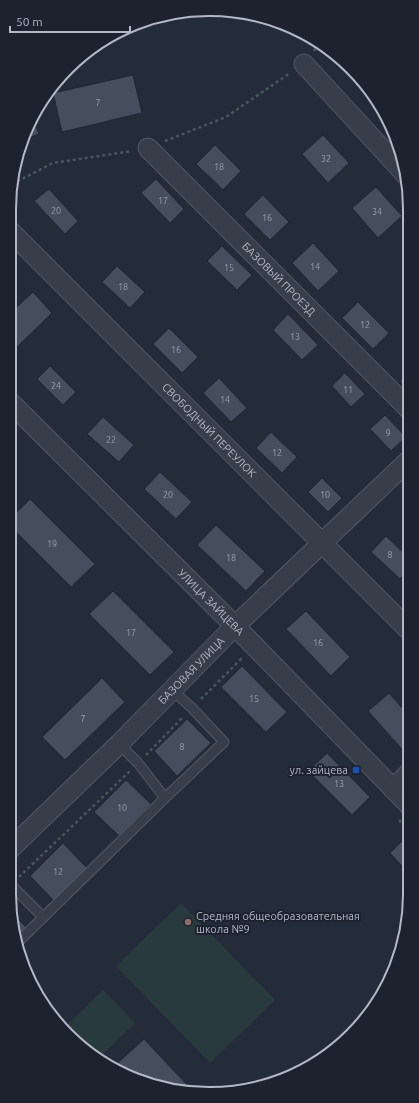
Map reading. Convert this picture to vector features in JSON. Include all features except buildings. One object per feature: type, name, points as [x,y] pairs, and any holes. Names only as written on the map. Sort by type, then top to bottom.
[{"type":"street","points":[[304,64],[398,166]]},
{"type":"street","name":"БАЗОВЫЙ ПРОЕЗД","points":[[148,148],[403,403]]},
{"type":"street","name":"СВОБОДНЫЙ ПЕРЕУЛОК","points":[[16,237],[403,624]]},
{"type":"street","name":"УЛИЦА ЗАЙЦЕВА","points":[[16,408],[235,626],[403,799]]},
{"type":"street","name":"БАЗОВАЯ УЛИЦА","points":[[16,843],[119,744],[235,626],[403,466]]},
{"type":"street","points":[[393,789],[403,779]]},
{"type":"lane","points":[[22,938],[224,742],[192,708],[172,690]]},
{"type":"lane","points":[[119,744],[138,763],[165,798]]},
{"type":"lane","points":[[16,891],[43,918]]},
{"type":"path","points":[[19,181],[53,163],[148,148],[226,117],[304,64],[316,48]]},
{"type":"shaded area","points":[[181,903],[275,1000],[210,1063],[116,966]]},
{"type":"shaded area","points":[[103,990],[135,1023],[103,1054],[82,1039],[68,1025]]},
{"type":"place","name":"ул. зайцева","points":[[356,770]]},
{"type":"place","name":"Средняя общеобразовательная школа №9","points":[[188,922]]}]
